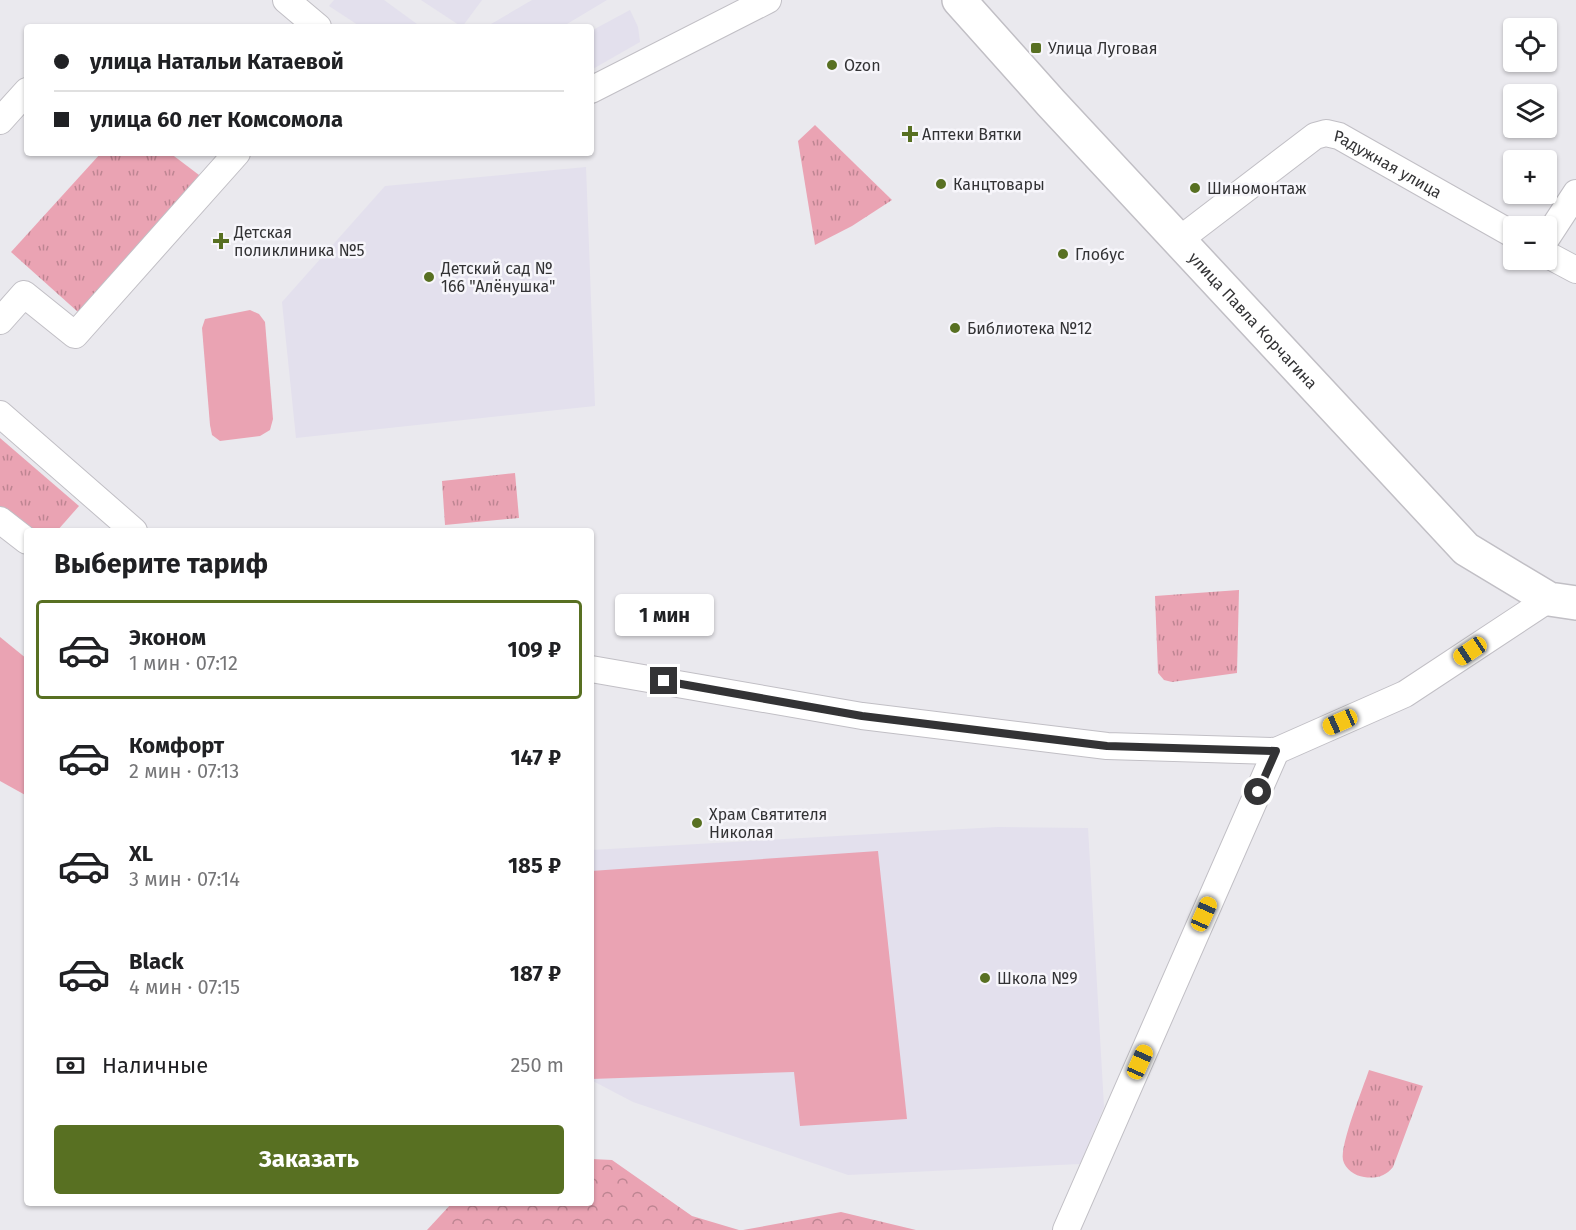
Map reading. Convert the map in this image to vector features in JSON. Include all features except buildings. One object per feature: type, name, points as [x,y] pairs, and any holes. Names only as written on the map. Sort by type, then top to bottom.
[{"type":"main road","name":"улица Павла Корчагина","points":[[959,0],[1051,103],[1466,549],[1562,601]]},
{"type":"street","points":[[286,0],[314,24]]},
{"type":"street","points":[[594,88],[768,0]]},
{"type":"street","points":[[0,121],[24,94]]},
{"type":"street","name":"Радужная улица","points":[[1179,240],[1315,136],[1326,133],[1339,136],[1503,229]]},
{"type":"street","points":[[0,321],[24,294],[75,335],[234,156]]},
{"type":"street","points":[[1557,222],[1576,193]]},
{"type":"street","points":[[1557,260],[1576,270]]},
{"type":"street","points":[[0,414],[131,528]]},
{"type":"street","points":[[0,520],[24,539]]},
{"type":"street","points":[[594,670],[862,716],[1107,746],[1276,751],[1405,694],[1562,601]]},
{"type":"street","points":[[1066,1230],[1276,751]]},
{"type":"shaded area","points":[[334,0],[384,0],[417,24],[356,24],[329,6]]},
{"type":"shaded area","points":[[421,0],[482,0],[464,24],[457,24]]},
{"type":"shaded area","points":[[532,0],[607,0],[567,24],[491,24]]},
{"type":"shaded area","points":[[630,10],[638,27],[640,42],[594,68],[594,29]]},
{"type":"shaded area","points":[[586,167],[595,406],[296,438],[282,302],[385,186]]},
{"type":"shaded area","points":[[998,827],[1088,828],[1104,1107],[1080,1164],[848,1175],[633,1102],[594,1082],[594,850]]},
{"type":"green space","points":[[815,125],[892,200],[852,226],[815,245],[798,141]]},
{"type":"green space","points":[[98,156],[174,156],[203,178],[78,312],[11,252]]},
{"type":"green space","points":[[250,310],[259,314],[265,322],[273,419],[270,430],[260,436],[220,441],[212,435],[210,425],[202,328],[205,319]]},
{"type":"green space","points":[[0,438],[79,506],[60,528],[24,529],[0,511]]},
{"type":"green space","points":[[515,473],[519,518],[445,525],[442,481]]},
{"type":"green space","points":[[1239,590],[1237,673],[1172,682],[1164,680],[1158,673],[1155,596]]},
{"type":"green space","points":[[0,637],[24,657],[24,794],[0,781]]},
{"type":"green space","points":[[878,851],[907,1119],[800,1126],[794,1072],[594,1079],[594,871]]},
{"type":"green space","points":[[1369,1070],[1423,1086],[1393,1167],[1384,1175],[1373,1178],[1354,1174],[1343,1160],[1348,1129]]},
{"type":"green space","points":[[594,1159],[612,1160],[692,1216],[739,1230],[427,1230],[449,1206],[594,1206]]},
{"type":"green space","points":[[841,1212],[916,1230],[743,1230]]},
{"type":"place","name":"Улица Луговая","points":[[1036,48]]},
{"type":"place","name":"Ozon","points":[[832,65]]},
{"type":"place","name":"Аптеки Вятки","points":[[910,134]]},
{"type":"place","name":"Канцтовары","points":[[941,184]]},
{"type":"place","name":"Шиномонтаж","points":[[1195,188]]},
{"type":"place","name":"Детская поликлиника №5","points":[[221,241]]},
{"type":"place","name":"Глобус","points":[[1063,254]]},
{"type":"place","name":"Детский сад № 166 \"Алёнушка\"","points":[[429,277]]},
{"type":"place","name":"Библиотека №12","points":[[955,328]]},
{"type":"place","name":"Храм Святителя Николая","points":[[697,823]]},
{"type":"place","name":"Школа №9","points":[[985,978]]},
{"type":"route","points":[[664,681],[862,716],[1107,746],[1276,751],[1258,792]]}]
